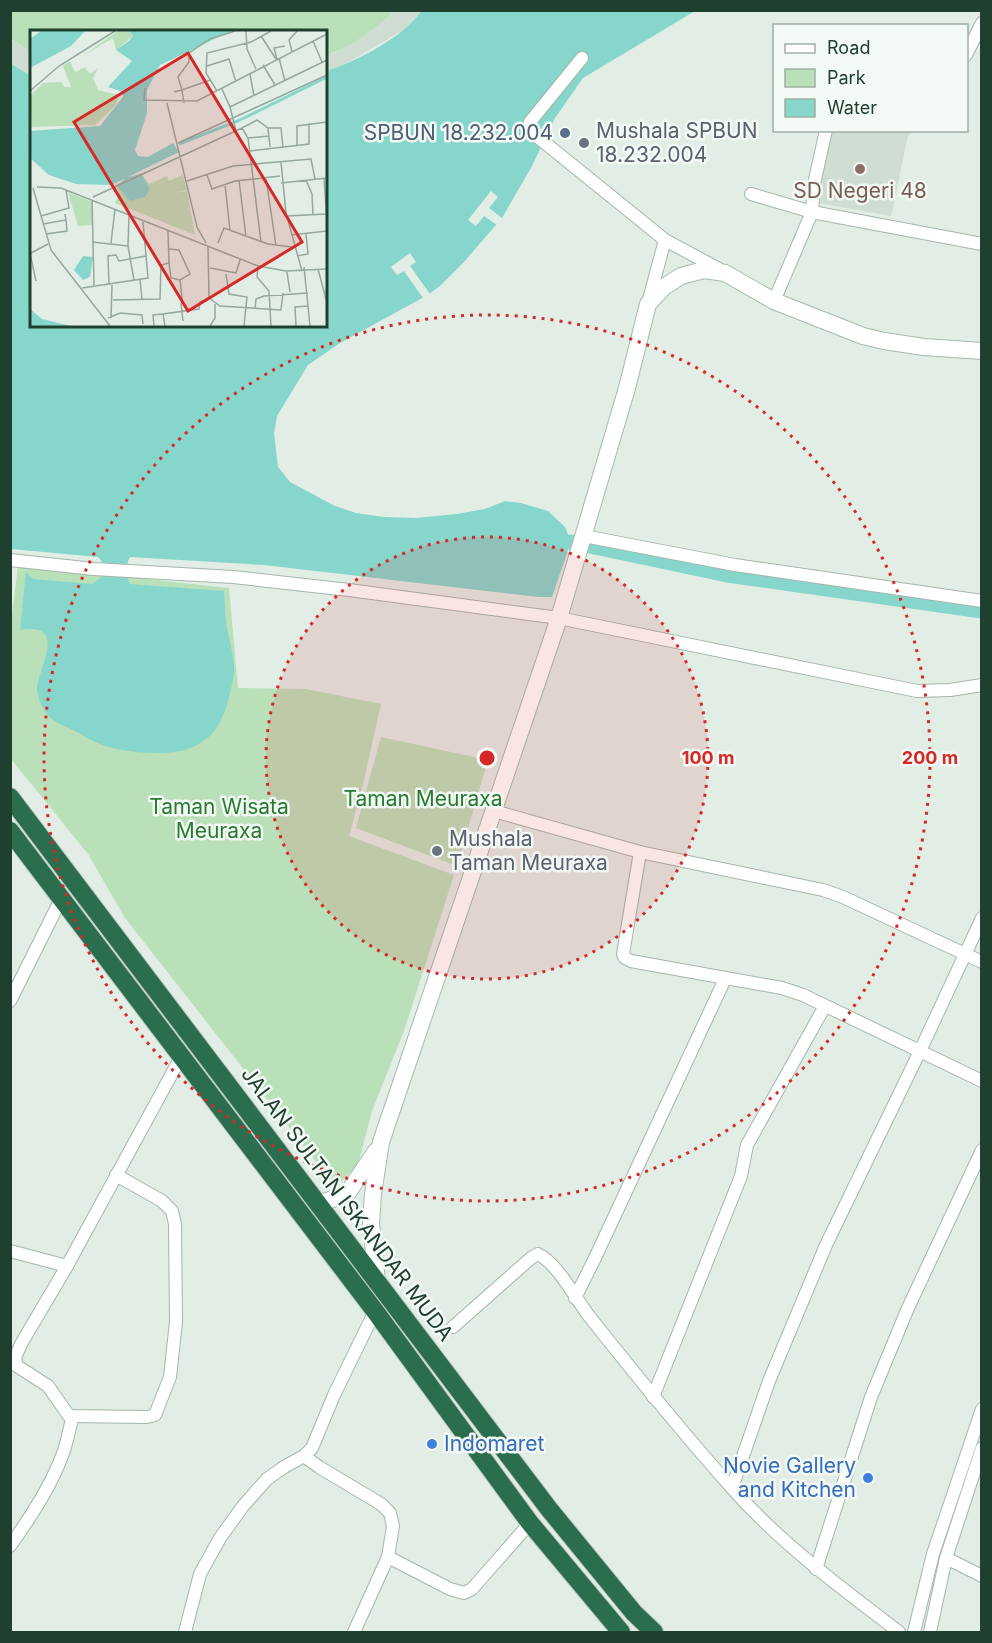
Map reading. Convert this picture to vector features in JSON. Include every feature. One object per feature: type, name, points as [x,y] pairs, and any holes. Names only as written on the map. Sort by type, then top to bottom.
[{"type":"highway","name":"JALAN SULTAN ISKANDAR MUDA","points":[[10,797],[549,1509],[634,1612],[654,1632]]},
{"type":"highway","name":"JALAN SULTAN ISKANDAR MUDA","points":[[10,831],[375,1311],[530,1523],[617,1631]]},
{"type":"street","points":[[968,51],[981,23]]},
{"type":"street","points":[[582,58],[530,122],[529,130],[665,240],[774,301],[863,336],[884,341],[981,351]]},
{"type":"street","points":[[774,301],[813,213],[814,184],[825,132]]},
{"type":"street","points":[[751,194],[813,213],[981,243]]},
{"type":"street","points":[[376,1281],[371,1224],[381,1142],[560,614],[627,388],[665,240]]},
{"type":"street","points":[[648,304],[664,287],[681,276],[704,270],[725,273]]},
{"type":"street","points":[[583,540],[981,601]]},
{"type":"street","points":[[10,560],[94,569],[232,577],[560,614],[907,689],[950,690],[981,685]]},
{"type":"street","points":[[494,811],[640,852],[823,890],[843,897],[981,962]]},
{"type":"street","points":[[640,852],[623,954],[626,958],[631,961],[782,988],[825,1006],[981,1081]]},
{"type":"street","points":[[10,1001],[61,899]]},
{"type":"street","points":[[732,1488],[769,1381],[826,1245],[920,1051],[981,918]]},
{"type":"street","points":[[575,1298],[725,979]]},
{"type":"street","points":[[653,1397],[741,1176],[747,1145],[825,1006]]},
{"type":"street","points":[[116,1175],[162,1201],[172,1211],[176,1245],[176,1322],[170,1377],[155,1415],[147,1417],[69,1416],[48,1386],[16,1366],[15,1358],[181,1057]]},
{"type":"street","points":[[318,1204],[347,1194],[381,1142]]},
{"type":"street","points":[[816,1569],[871,1397],[908,1308],[981,1150]]},
{"type":"street","points":[[10,1251],[67,1266]]},
{"type":"street","points":[[453,1327],[531,1258],[538,1254],[548,1259],[575,1298],[653,1397],[765,1524],[816,1569],[899,1632]]},
{"type":"street","points":[[185,1632],[200,1574],[220,1538],[243,1506],[267,1479],[294,1460],[304,1456],[313,1445],[334,1395],[375,1311]]},
{"type":"street","points":[[914,1632],[933,1554],[981,1409]]},
{"type":"street","points":[[10,1546],[26,1524],[63,1455],[73,1416]]},
{"type":"street","points":[[930,1632],[946,1558],[981,1448]]},
{"type":"street","points":[[304,1456],[381,1503],[390,1513],[393,1526],[388,1557],[354,1632]]},
{"type":"street","points":[[951,1495],[964,1500]]},
{"type":"street","points":[[388,1557],[450,1590],[464,1593],[472,1589],[530,1523]]},
{"type":"street","points":[[946,1558],[981,1576]]},
{"type":"shaded area","points":[[389,11],[421,11],[405,29],[340,67],[327,71],[327,55],[335,53],[389,16]]},
{"type":"shaded area","points":[[10,39],[30,51],[30,75],[11,63]]},
{"type":"shaded area","name":"SD Negeri 48","points":[[826,132],[912,132],[908,136],[891,216],[813,202]]},
{"type":"green space","points":[[11,11],[389,11],[389,16],[351,44],[327,55],[327,30],[30,30],[30,51],[11,39]]},
{"type":"green space","name":"Taman Wisata Meuraxa","points":[[18,565],[229,588],[238,688],[306,689],[381,704],[349,836],[454,875],[404,1031],[372,1111],[358,1164],[336,1187],[125,918],[88,854],[11,759],[10,631]]},
{"type":"green space","name":"Taman Meuraxa","points":[[381,737],[488,760],[457,866],[356,828]]},
{"type":"water","points":[[421,11],[695,11],[583,78],[555,118],[532,166],[502,218],[463,263],[440,286],[426,296],[340,343],[308,365],[277,416],[274,433],[278,467],[290,482],[335,506],[356,513],[383,517],[416,518],[485,509],[505,501],[548,511],[565,527],[571,542],[552,597],[264,565],[130,557],[126,570],[130,584],[224,591],[226,622],[233,660],[233,679],[227,706],[216,730],[203,741],[188,749],[147,753],[98,743],[55,721],[45,711],[37,689],[45,660],[47,640],[44,633],[35,629],[20,630],[26,572],[33,579],[92,584],[103,576],[104,564],[98,557],[11,549],[10,63],[30,75],[30,327],[327,327],[327,71],[350,62],[392,39]]},
{"type":"pier","points":[[491,191],[498,197],[489,208],[502,218],[497,225],[484,216],[476,226],[468,220]]},
{"type":"pier","points":[[410,253],[416,262],[410,266],[430,294],[423,298],[404,271],[397,275],[391,267]]},
{"type":"waterway","points":[[571,542],[727,575],[982,611]]},
{"type":"place","name":"SPBUN 18.232.004","points":[[565,133]]},
{"type":"place","name":"Mushala SPBUN 18.232.004","points":[[584,143]]},
{"type":"place","name":"SD Negeri 48","points":[[860,169]]},
{"type":"place","name":"Mushala Taman Meuraxa","points":[[437,851]]},
{"type":"place","name":"Indomaret","points":[[432,1444]]},
{"type":"place","name":"Novie Gallery and Kitchen","points":[[868,1478]]}]
